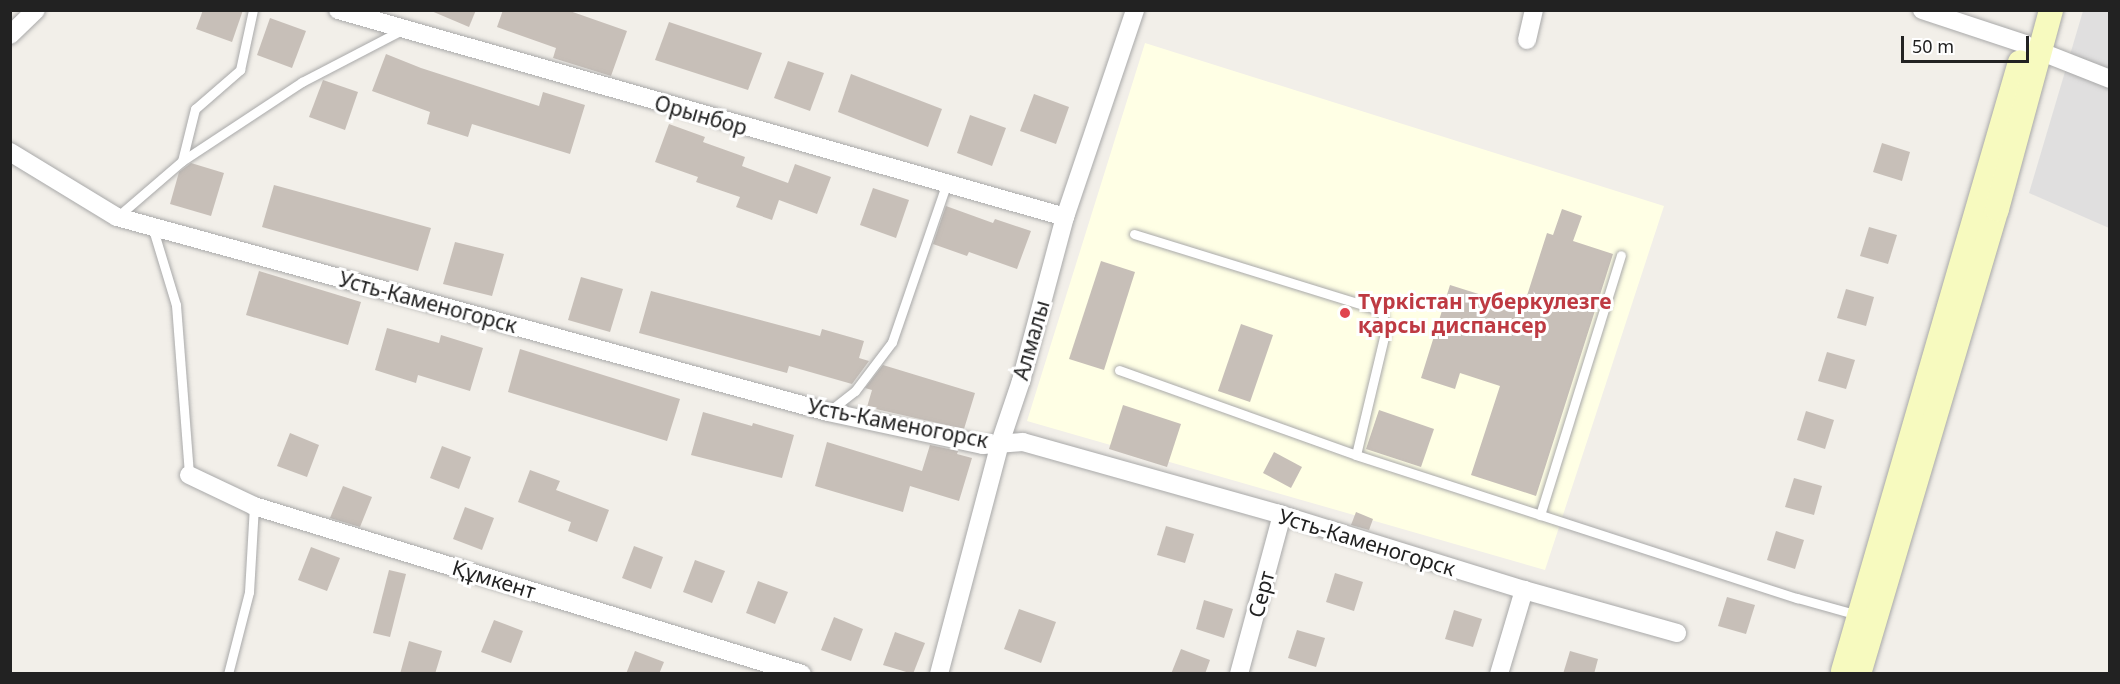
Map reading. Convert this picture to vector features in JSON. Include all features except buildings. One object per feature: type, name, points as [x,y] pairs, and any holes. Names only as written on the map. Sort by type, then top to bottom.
[{"type":"main road","points":[[1858,674],[2032,47],[2035,10]]},
{"type":"main road","points":[[2032,47],[2051,10]]},
{"type":"main road","points":[[1842,674],[1858,615],[1988,205]]},
{"type":"street","points":[[10,35],[36,10]]},
{"type":"street","name":"Орынбор","points":[[338,10],[946,185],[1065,217]]},
{"type":"street","name":"Алмалы","points":[[939,674],[1000,443],[1021,381],[1065,217],[1135,10]]},
{"type":"street","points":[[1527,40],[1534,10]]},
{"type":"street","points":[[1922,10],[1954,16],[2109,79]]},
{"type":"street","name":"Усть-Каменогорск","points":[[10,152],[117,217],[828,412],[983,444],[1023,442],[1282,515],[1524,590],[1677,633]]},
{"type":"street","name":"Құмкент","points":[[189,475],[254,506],[802,674]]},
{"type":"street","name":"Серт","points":[[1239,674],[1282,515]]},
{"type":"street","points":[[1500,674],[1524,590]]},
{"type":"lane","points":[[182,161],[195,109],[240,70],[254,10]]},
{"type":"lane","points":[[117,217],[182,161],[302,82],[404,29]]},
{"type":"lane","points":[[828,412],[855,391],[892,342],[946,185]]},
{"type":"lane","points":[[152,226],[176,305],[189,475]]},
{"type":"lane","points":[[1134,234],[1382,311],[1385,333],[1356,455]]},
{"type":"lane","points":[[1540,515],[1621,255]]},
{"type":"lane","points":[[1119,370],[1356,455],[1797,598],[1858,615]]},
{"type":"lane","points":[[228,674],[249,592],[254,506]]},
{"type":"shaded area","points":[[2083,11],[2109,11],[2109,228],[2029,193]]},
{"type":"shaded area","name":"Түркістан туберкулезге қарсы диспансер","points":[[1145,43],[1664,206],[1545,570],[1027,421]]},
{"type":"place","name":"Түркістан туберкулезге қарсы диспансер","points":[[1345,313]]}]
